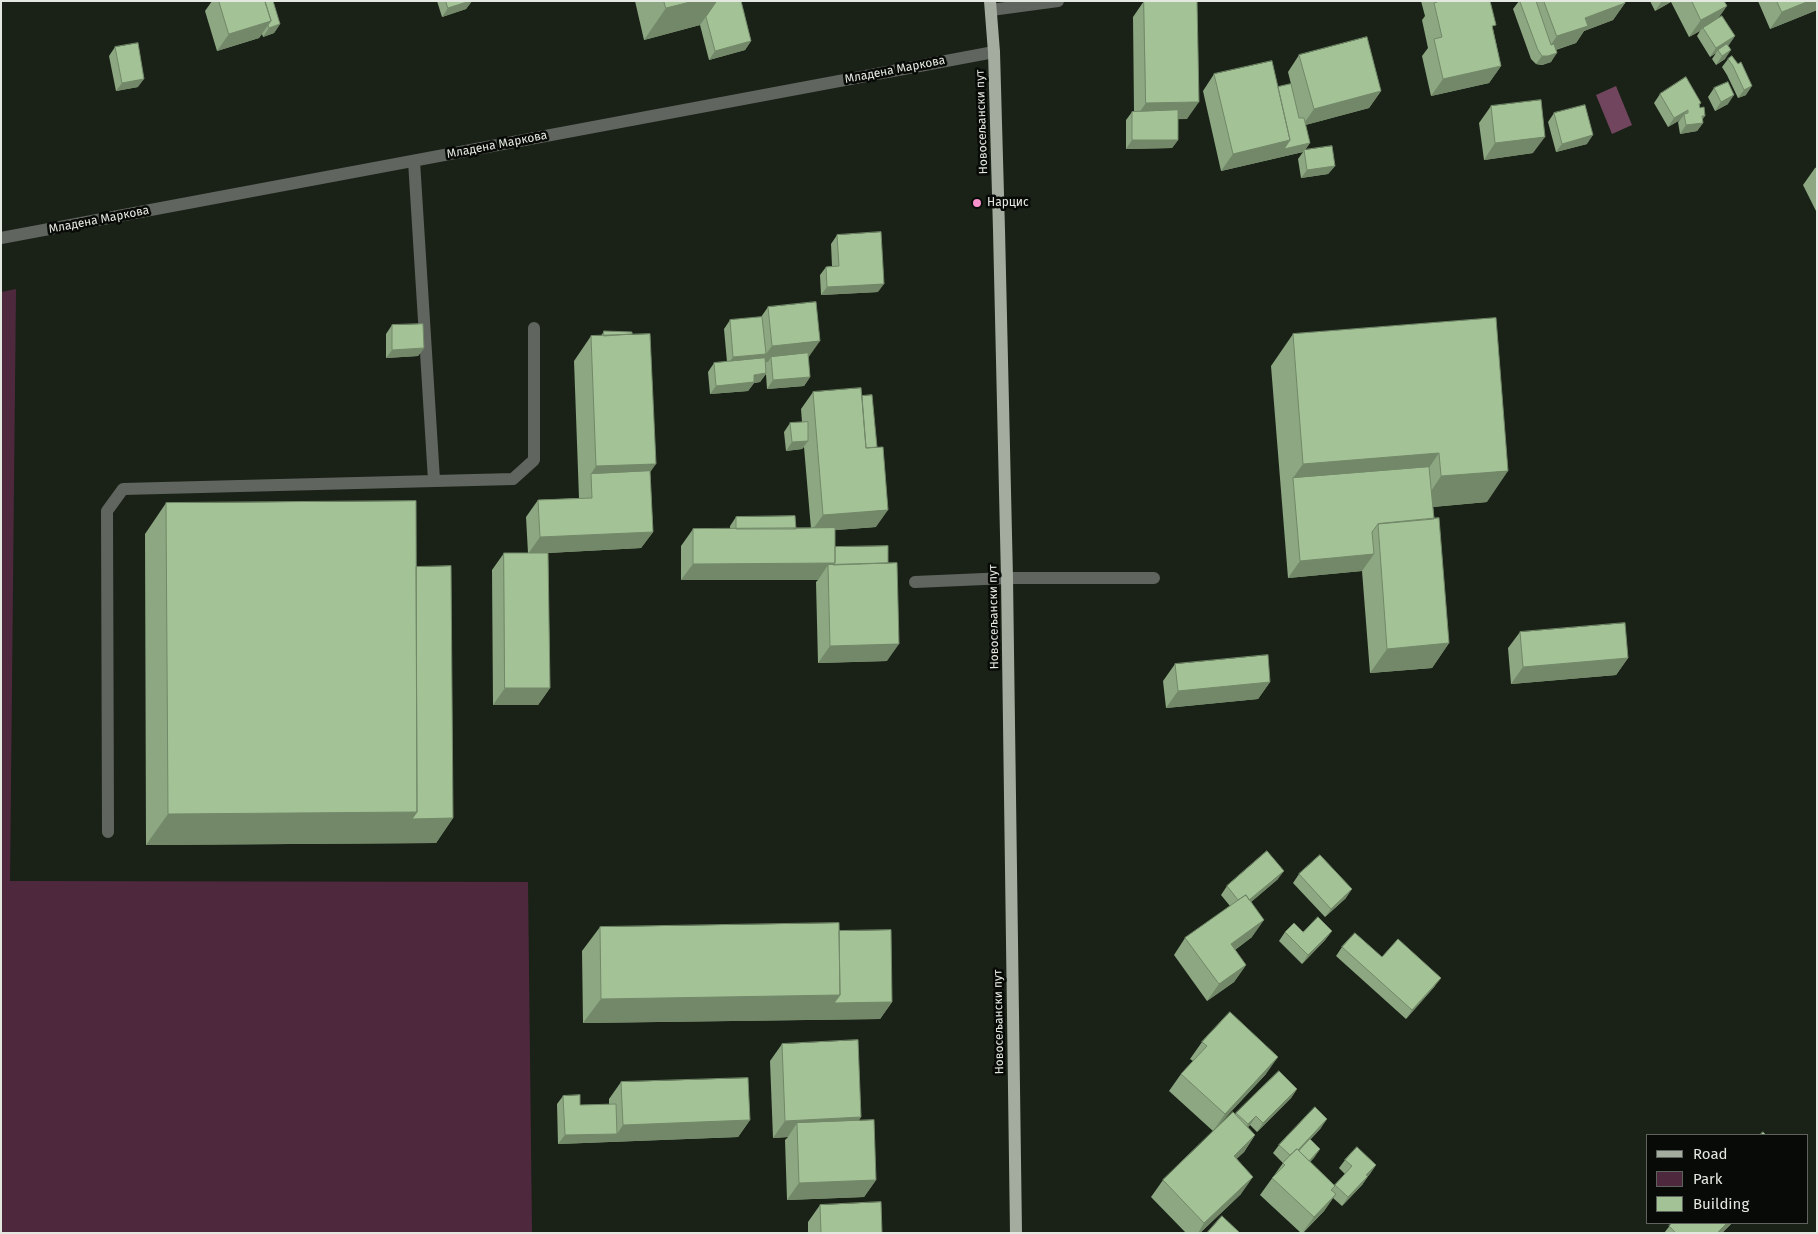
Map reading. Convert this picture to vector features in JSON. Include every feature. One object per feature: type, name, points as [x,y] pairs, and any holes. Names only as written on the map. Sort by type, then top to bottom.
[{"type":"main road","name":"Новосељански пут","points":[[990,6],[994,52],[1007,578],[1016,1233]]},
{"type":"street","points":[[990,6],[1058,1]]},
{"type":"street","name":"Младена Маркова","points":[[1,238],[994,52]]},
{"type":"street","points":[[414,161],[434,480]]},
{"type":"street","points":[[108,832],[107,511],[123,489],[513,479],[534,460],[534,328]]},
{"type":"street","points":[[915,582],[1007,578],[1154,578]]},
{"type":"green space","points":[[16,289],[10,881],[528,882],[532,1233],[1,1233],[1,292]]},
{"type":"shaded area","points":[[1616,86],[1632,125],[1612,134],[1596,95]]},
{"type":"building","points":[[219,1],[265,1],[271,21],[229,34]]},
{"type":"building","points":[[265,1],[273,1],[280,24],[269,28],[268,25],[271,21]]},
{"type":"building","points":[[446,1],[470,1],[448,8]]},
{"type":"building","points":[[664,1],[694,1],[666,8]]},
{"type":"building","points":[[717,1],[741,1],[751,41],[715,51],[706,17]]},
{"type":"building","points":[[1144,1],[1197,1],[1199,102],[1146,103]]},
{"type":"building","points":[[1437,1],[1490,1],[1496,25],[1492,26],[1501,66],[1443,79],[1434,39],[1442,37],[1434,3]]},
{"type":"building","points":[[1520,1],[1536,1],[1551,45],[1554,44],[1557,53],[1542,56]]},
{"type":"building","points":[[1544,1],[1625,1],[1625,3],[1585,18],[1588,26],[1557,36]]},
{"type":"building","points":[[1692,1],[1724,1],[1727,6],[1701,20]]},
{"type":"building","points":[[1777,1],[1809,1],[1782,12]]},
{"type":"building","points":[[1722,16],[1735,36],[1716,48],[1703,28]]},
{"type":"building","points":[[1367,37],[1381,91],[1314,109],[1299,55]]},
{"type":"building","points":[[138,43],[144,79],[122,83],[115,47]]},
{"type":"building","points":[[1727,44],[1731,50],[1722,56],[1718,50]]},
{"type":"building","points":[[1732,56],[1738,64],[1741,62],[1752,86],[1744,90],[1728,59]]},
{"type":"building","points":[[1272,61],[1290,140],[1233,154],[1214,74]]},
{"type":"building","points":[[1686,77],[1701,103],[1699,104],[1700,108],[1704,107],[1705,116],[1702,116],[1703,123],[1686,125],[1684,114],[1688,113],[1688,110],[1674,118],[1660,94]]},
{"type":"building","points":[[1728,82],[1734,95],[1721,102],[1714,88]]},
{"type":"building","points":[[1291,84],[1299,118],[1304,118],[1310,143],[1284,149],[1290,140],[1278,87]]},
{"type":"building","points":[[1541,100],[1545,137],[1495,143],[1491,106]]},
{"type":"building","points":[[1585,105],[1593,135],[1562,144],[1554,113]]},
{"type":"building","points":[[1178,110],[1178,140],[1132,140],[1132,112]]},
{"type":"building","points":[[1332,146],[1335,166],[1307,170],[1304,150]]},
{"type":"building","points":[[881,232],[884,284],[827,287],[826,267],[839,266],[837,235]]},
{"type":"building","points":[[816,302],[820,341],[772,346],[768,307]]},
{"type":"building","points":[[762,317],[766,354],[733,357],[730,320]]},
{"type":"building","points":[[1496,318],[1508,471],[1441,476],[1439,453],[1303,464],[1293,334]]},
{"type":"building","points":[[423,324],[424,348],[392,350],[392,325]]},
{"type":"building","points":[[604,331],[632,332],[632,334],[604,336]]},
{"type":"building","points":[[650,334],[656,464],[596,466],[591,336]]},
{"type":"building","points":[[808,353],[810,377],[773,380],[771,357]]},
{"type":"building","points":[[765,358],[766,373],[754,375],[754,382],[716,386],[714,363]]},
{"type":"building","points":[[861,388],[866,448],[883,447],[888,510],[823,515],[813,392]]},
{"type":"building","points":[[872,395],[877,447],[866,448],[862,396]]},
{"type":"building","points":[[808,422],[808,441],[792,442],[790,423]]},
{"type":"building","points":[[1429,467],[1434,519],[1378,524],[1372,532],[1374,554],[1300,561],[1293,478]]},
{"type":"building","points":[[650,471],[653,532],[540,537],[538,500],[592,498],[591,474]]},
{"type":"building","points":[[416,501],[417,812],[168,814],[166,503]]},
{"type":"building","points":[[795,516],[796,529],[736,529],[736,517]]},
{"type":"building","points":[[1439,518],[1449,643],[1387,649],[1378,524]]},
{"type":"building","points":[[835,528],[835,563],[693,564],[693,529]]},
{"type":"building","points":[[888,546],[888,563],[833,565],[835,563],[835,547]]},
{"type":"building","points":[[504,553],[548,553],[550,688],[505,688]]},
{"type":"building","points":[[897,563],[899,644],[830,646],[828,565]]},
{"type":"building","points":[[451,566],[453,818],[412,819],[417,812],[416,567]]},
{"type":"building","points":[[1625,623],[1628,658],[1523,667],[1520,632]]},
{"type":"building","points":[[1268,655],[1270,682],[1178,691],[1175,664]]},
{"type":"building","points":[[1267,851],[1284,871],[1249,900],[1246,895],[1238,900],[1227,886]]},
{"type":"building","points":[[1320,855],[1352,889],[1331,909],[1299,874]]},
{"type":"building","points":[[1246,895],[1264,920],[1231,944],[1246,965],[1219,984],[1185,938]]},
{"type":"building","points":[[1318,917],[1332,931],[1308,955],[1285,932],[1294,923],[1303,932]]},
{"type":"building","points":[[839,923],[840,995],[601,999],[600,927]]},
{"type":"building","points":[[891,930],[892,1002],[834,1003],[840,995],[839,931]]},
{"type":"building","points":[[1355,933],[1382,957],[1398,939],[1441,978],[1412,1010],[1342,947]]},
{"type":"building","points":[[1230,1012],[1278,1057],[1225,1114],[1181,1074],[1207,1046],[1202,1042]]},
{"type":"building","points":[[858,1040],[861,1117],[785,1121],[782,1044]]},
{"type":"building","points":[[1279,1071],[1297,1089],[1263,1123],[1256,1116],[1248,1124],[1236,1113]]},
{"type":"building","points":[[748,1078],[750,1120],[623,1125],[621,1082]]},
{"type":"building","points":[[580,1095],[580,1105],[616,1104],[617,1134],[565,1135],[563,1096]]},
{"type":"building","points":[[1315,1107],[1327,1119],[1298,1150],[1290,1155],[1279,1145]]},
{"type":"building","points":[[1233,1112],[1255,1135],[1234,1156],[1253,1177],[1204,1223],[1163,1180]]},
{"type":"building","points":[[874,1120],[876,1180],[799,1183],[797,1123]]},
{"type":"building","points":[[1310,1139],[1320,1149],[1309,1161],[1299,1151]]},
{"type":"building","points":[[1357,1147],[1376,1165],[1348,1197],[1335,1185],[1352,1166],[1345,1160]]},
{"type":"building","points":[[1297,1149],[1335,1186],[1331,1190],[1336,1194],[1314,1217],[1272,1178]]},
{"type":"building","points":[[881,1202],[882,1233],[821,1233],[820,1205]]},
{"type":"building","points":[[1222,1216],[1240,1233],[1207,1233]]},
{"type":"building","points":[[1671,1224],[1726,1224],[1717,1233],[1676,1233],[1669,1226]]},
{"type":"place","name":"Нарцис","points":[[977,203]]}]
